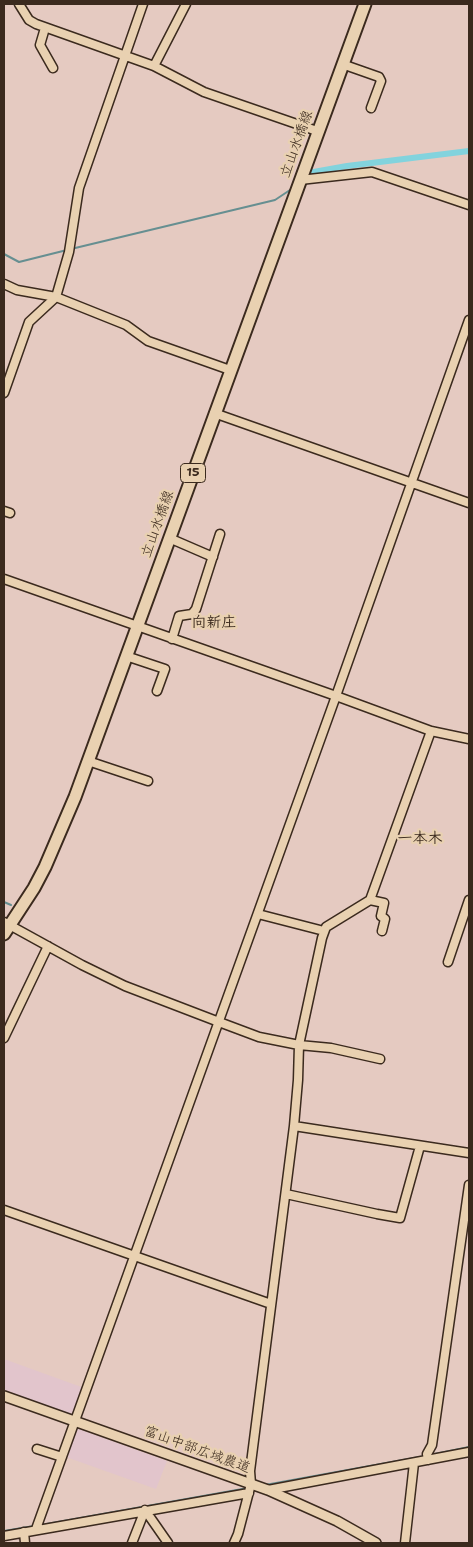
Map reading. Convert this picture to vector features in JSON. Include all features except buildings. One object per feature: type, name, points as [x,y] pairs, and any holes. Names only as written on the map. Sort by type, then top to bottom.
[{"type":"main road","name":"立山水橋線","points":[[6,927],[34,888],[58,839],[364,4]]},
{"type":"street","points":[[19,4],[28,20],[45,28],[154,66],[204,92],[317,132]]},
{"type":"street","points":[[4,393],[29,322],[56,297],[69,252],[79,188],[143,4]]},
{"type":"street","points":[[154,66],[186,4]]},
{"type":"street","points":[[45,28],[40,45],[53,68]]},
{"type":"street","points":[[342,64],[379,77],[381,81],[371,108]]},
{"type":"street","points":[[300,180],[372,172],[469,205]]},
{"type":"street","points":[[4,284],[17,290],[56,297],[126,325],[148,341],[230,370]]},
{"type":"street","points":[[36,1529],[413,483],[469,320]]},
{"type":"street","points":[[214,413],[469,503]]},
{"type":"street","points":[[172,639],[180,616],[192,614],[196,608],[220,534]]},
{"type":"street","points":[[169,538],[213,557]]},
{"type":"street","points":[[4,579],[431,731],[469,739]]},
{"type":"street","points":[[126,656],[165,669],[157,691]]},
{"type":"street","points":[[235,1543],[250,1488],[250,1471],[294,1126],[299,1045],[324,931],[326,927],[370,900],[431,731]]},
{"type":"street","points":[[88,761],[148,781]]},
{"type":"street","points":[[370,900],[384,903],[381,916],[385,919],[382,931]]},
{"type":"street","points":[[448,962],[469,900]]},
{"type":"street","points":[[258,914],[324,931]]},
{"type":"street","points":[[6,927],[126,986],[259,1037],[380,1058]]},
{"type":"street","points":[[4,1038],[48,946]]},
{"type":"street","points":[[294,1126],[469,1154]]},
{"type":"street","points":[[286,1194],[400,1218],[420,1146]]},
{"type":"street","points":[[428,1460],[427,1454],[432,1445],[469,1185]]},
{"type":"street","points":[[4,1210],[271,1304]]},
{"type":"street","name":"富山中部広域農道","points":[[4,1396],[250,1488],[268,1490],[337,1521],[376,1543]]},
{"type":"street","points":[[37,1448],[62,1458]]},
{"type":"street","points":[[268,1490],[469,1452]]},
{"type":"street","points":[[405,1543],[414,1463]]},
{"type":"street","points":[[4,1536],[250,1488]]},
{"type":"street","points":[[132,1543],[145,1510]]},
{"type":"street","points":[[145,1510],[168,1543]]},
{"type":"street","points":[[24,1532],[25,1543]]},
{"type":"shaded area","points":[[4,1359],[84,1388],[74,1416],[4,1390]]},
{"type":"shaded area","points":[[76,1428],[167,1461],[156,1489],[66,1457]]},
{"type":"waterway","points":[[306,175],[308,173],[347,166],[469,151]]},
{"type":"waterway","points":[[71,249],[275,200],[290,190]]},
{"type":"waterway","points":[[4,254],[19,262],[67,250]]},
{"type":"waterway","points":[[4,902],[11,905]]},
{"type":"waterway","points":[[430,1455],[469,1447]]},
{"type":"waterway","points":[[265,1485],[425,1456]]},
{"type":"waterway","points":[[41,1525],[248,1488]]},
{"type":"waterway","points":[[4,1531],[34,1526]]},
{"type":"district","name":"向新庄","points":[[214,623]]},
{"type":"district","name":"一本木","points":[[420,839]]}]
